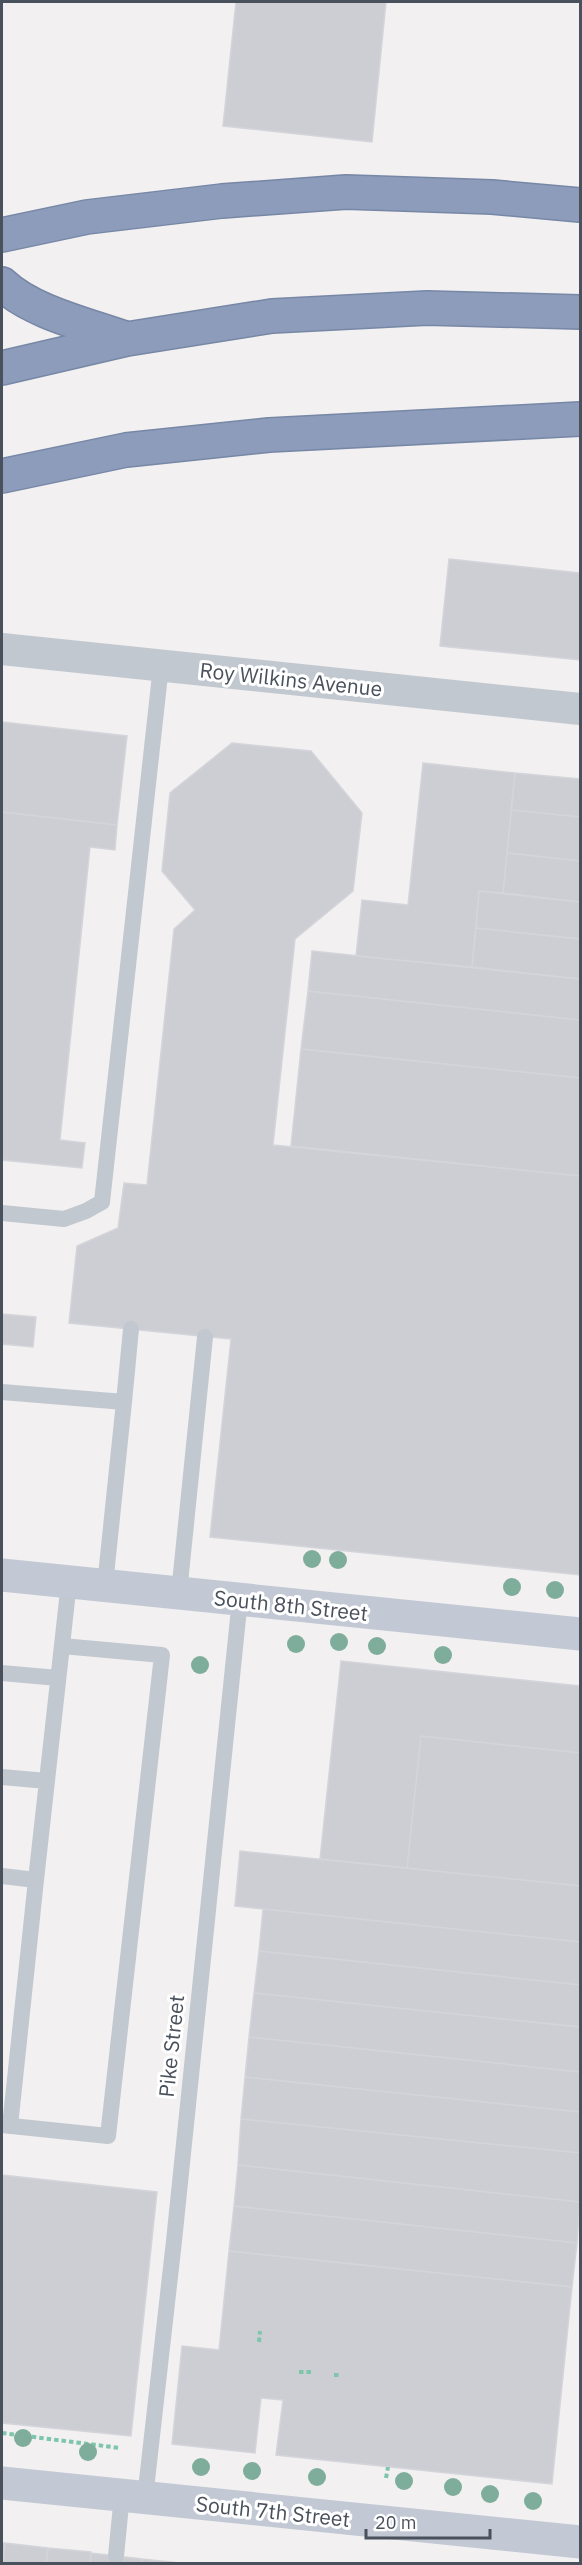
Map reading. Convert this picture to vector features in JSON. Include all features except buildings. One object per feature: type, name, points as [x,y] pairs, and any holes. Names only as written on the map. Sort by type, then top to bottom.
[{"type":"highway","points":[[2,235],[87,217],[222,201],[346,192],[492,197],[580,205]]},
{"type":"highway","points":[[2,284],[10,293],[48,311],[127,339]]},
{"type":"highway","points":[[2,368],[127,339],[272,316],[427,308],[580,312]]},
{"type":"highway","points":[[2,476],[126,450],[269,435],[580,419]]},
{"type":"street","name":"Roy Wilkins Avenue","points":[[2,649],[580,709]]},
{"type":"street","name":"South 8th Street","points":[[2,1575],[580,1634]]},
{"type":"street","name":"South 7th Street","points":[[2,2482],[580,2542]]},
{"type":"lane","points":[[2,1213],[63,1219],[86,1211],[102,1202],[161,666]]},
{"type":"lane","points":[[105,1586],[131,1329]]},
{"type":"lane","points":[[179,1593],[205,1337]]},
{"type":"lane","points":[[2,1393],[124,1402]]},
{"type":"lane","points":[[62,1646],[162,1655],[108,2136],[6,2126],[69,1582]]},
{"type":"lane","name":"Pike Street","points":[[116,2556],[134,2496],[240,1599]]},
{"type":"lane","points":[[2,1673],[58,1678]]},
{"type":"lane","points":[[2,1777],[46,1781]]},
{"type":"lane","points":[[2,1876],[36,1880]]},
{"type":"path","points":[[259,2342],[260,2331]]},
{"type":"path","points":[[299,2372],[312,2372]]},
{"type":"path","points":[[334,2375],[341,2375]]},
{"type":"path","points":[[2,2433],[127,2449]]},
{"type":"path","points":[[386,2478],[388,2467]]}]
